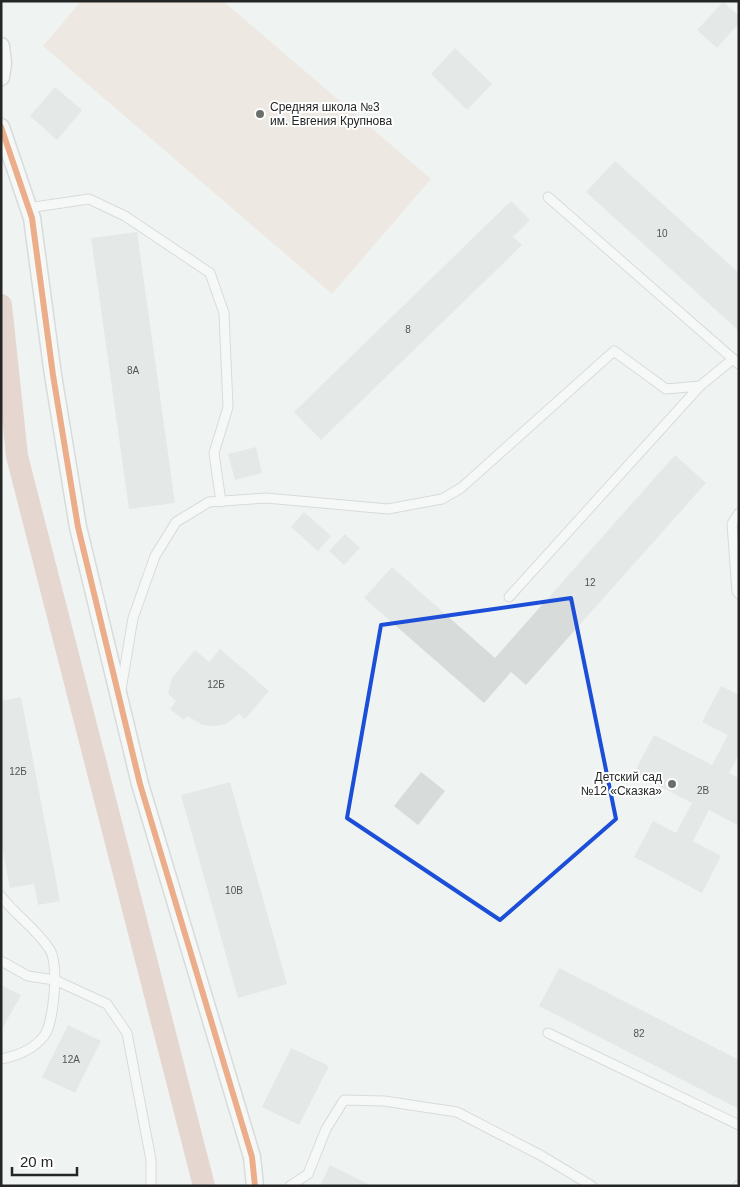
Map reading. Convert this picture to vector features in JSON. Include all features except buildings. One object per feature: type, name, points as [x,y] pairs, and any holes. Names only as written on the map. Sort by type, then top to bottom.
[{"type":"street","points":[[1,46],[4,63],[1,77]]},
{"type":"street","points":[[1,127],[32,218],[78,527],[140,784],[252,1157],[255,1186]]},
{"type":"lane","points":[[509,598],[700,386],[736,361],[548,197]]},
{"type":"lane","points":[[28,208],[89,199],[125,216],[210,273],[224,312],[228,407],[214,453],[220,502]]},
{"type":"lane","points":[[120,700],[133,618],[155,556],[176,522],[210,502],[266,498],[388,510],[442,499],[461,488],[614,351],[666,389],[700,386]]},
{"type":"lane","points":[[739,512],[732,524],[737,591],[739,594]]},
{"type":"lane","points":[[1,896],[13,912],[38,934],[51,952],[55,980],[52,1007],[44,1035],[21,1055],[1,1059]]},
{"type":"lane","points":[[1,961],[28,976],[55,980],[107,1004],[127,1033],[151,1160],[151,1186]]},
{"type":"lane","points":[[548,1033],[739,1125]]},
{"type":"lane","points":[[290,1186],[308,1174],[326,1129],[344,1100],[384,1101],[457,1112],[542,1156],[592,1186]]},
{"type":"highlighted area","points":[[571,598],[616,819],[500,920],[347,818],[381,625]]},
{"type":"shaded area","name":"Средняя школа №3 им. Евгения Крупнова","points":[[81,1],[223,1],[431,179],[332,294],[43,46]]},
{"type":"waterway","points":[[1,305],[17,456],[204,1186]]},
{"type":"cycle path","points":[[1,127],[32,218],[53,375],[78,527],[140,784],[252,1157],[255,1186]]},
{"type":"place","name":"Средняя школа №3 им. Евгения Крупнова","points":[[260,114]]},
{"type":"place","name":"Детский сад №12 «Сказка»","points":[[672,784]]}]
